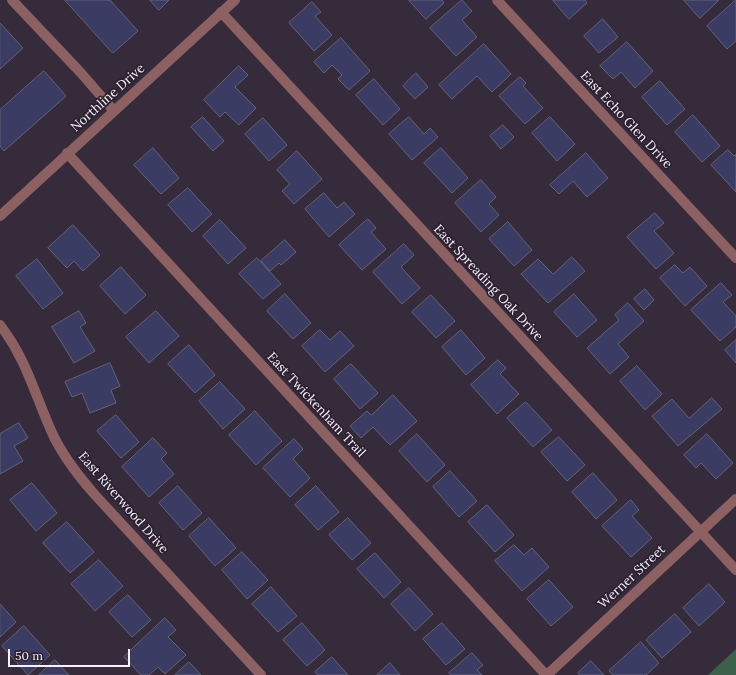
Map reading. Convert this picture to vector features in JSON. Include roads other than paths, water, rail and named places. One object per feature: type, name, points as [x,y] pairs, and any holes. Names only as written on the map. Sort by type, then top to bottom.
[{"type":"street","points":[[12,0],[81,73],[114,111]]},
{"type":"street","name":"Northline Drive","points":[[0,216],[235,0]]},
{"type":"street","name":"East Echo Glen Drive","points":[[497,0],[736,258]]},
{"type":"street","name":"East Spreading Oak Drive","points":[[221,12],[736,570]]},
{"type":"street","name":"East Twickenham Trail","points":[[67,153],[546,675]]},
{"type":"street","name":"East Riverwood Drive","points":[[0,324],[27,367],[54,435],[72,467],[88,487],[261,675]]},
{"type":"street","name":"Werner Street","points":[[546,675],[736,499]]}]
